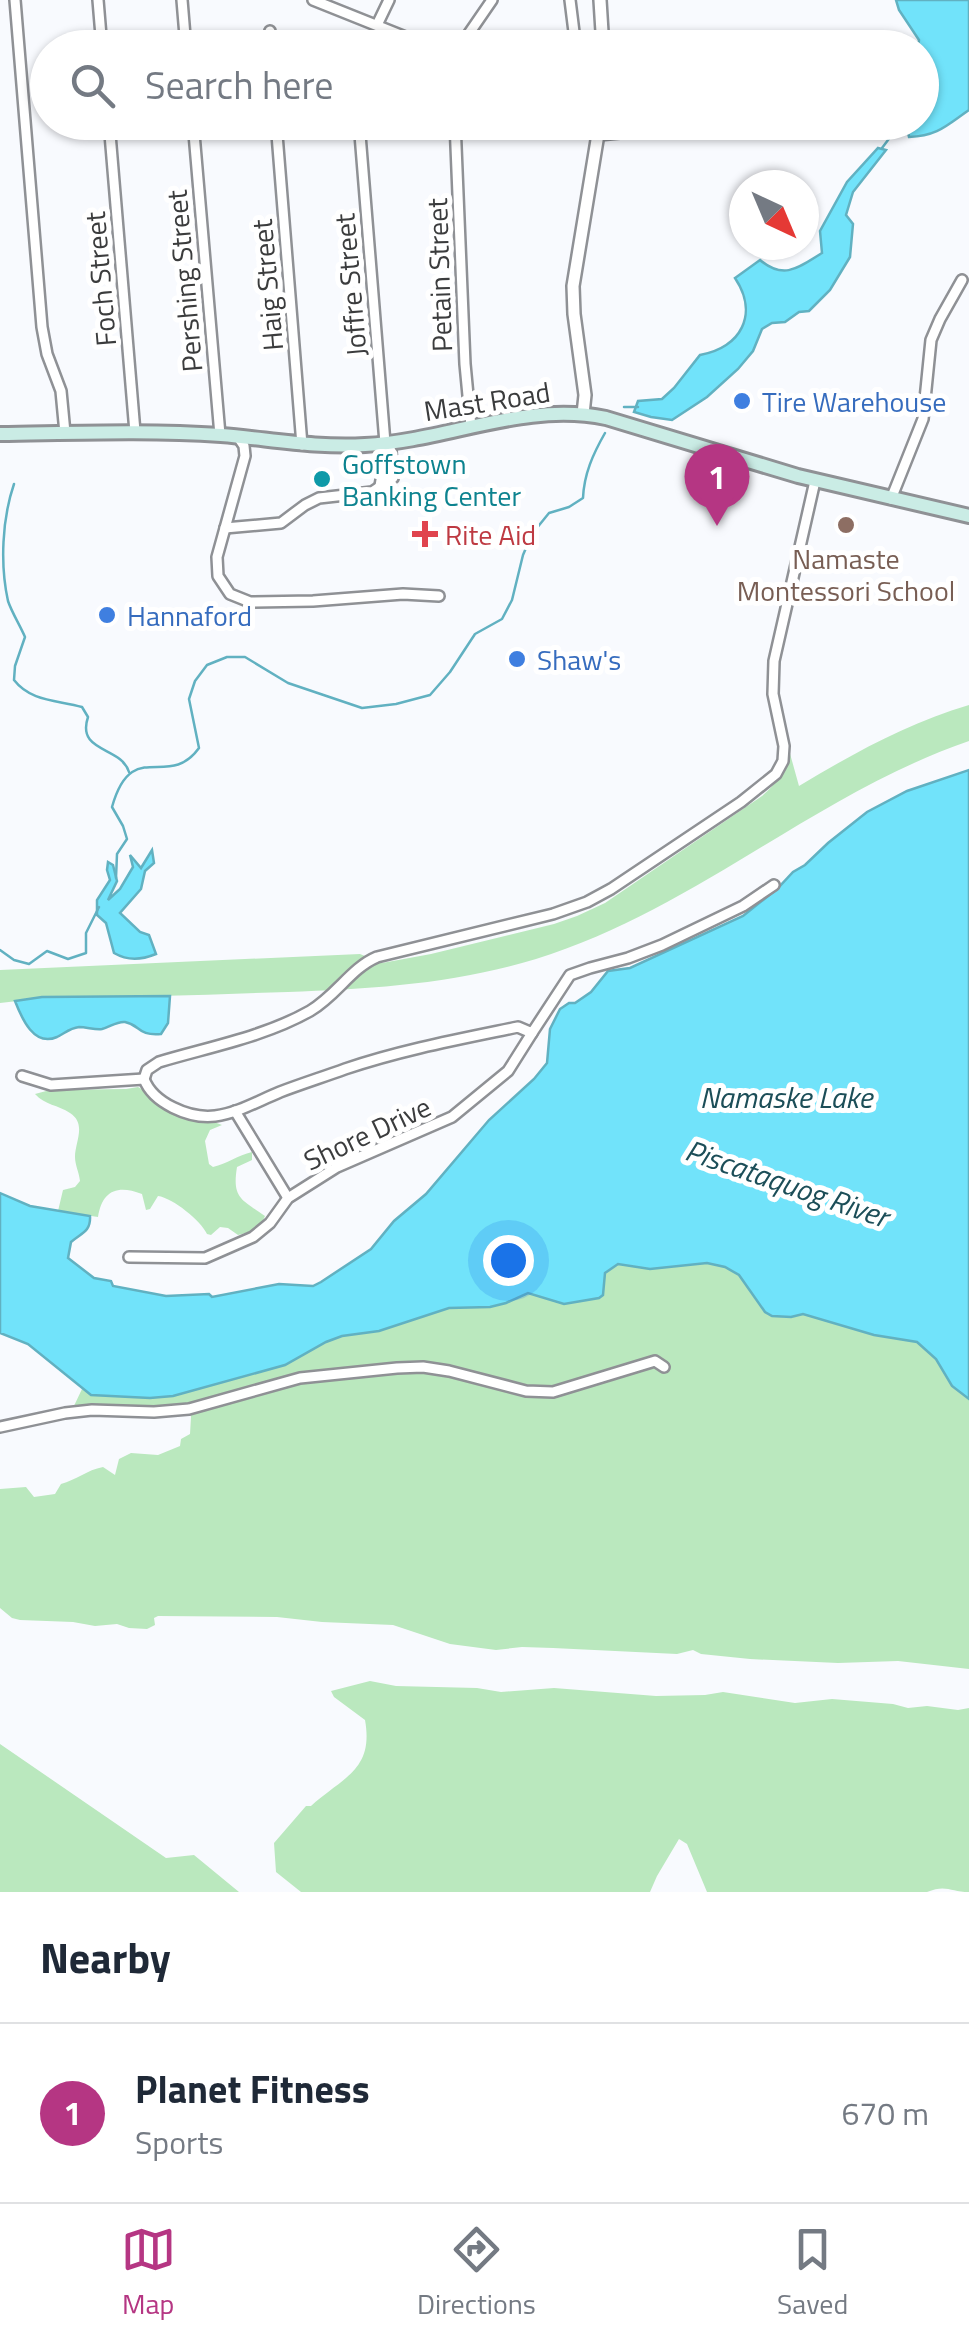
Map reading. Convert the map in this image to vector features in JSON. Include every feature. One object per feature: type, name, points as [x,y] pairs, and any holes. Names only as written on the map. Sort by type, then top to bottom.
[{"type":"main road","name":"Mast Road","points":[[0,434],[135,432],[346,446],[385,444],[533,414],[583,414],[815,481],[969,516]]},
{"type":"street","points":[[15,0],[42,327],[47,354],[62,391],[65,433]]},
{"type":"street","points":[[98,0],[100,30]]},
{"type":"street","points":[[182,0],[184,30]]},
{"type":"street","points":[[314,0],[389,30]]},
{"type":"street","points":[[377,25],[389,0]]},
{"type":"street","points":[[471,30],[492,0]]},
{"type":"street","points":[[570,0],[574,30]]},
{"type":"street","points":[[600,0],[601,30]]},
{"type":"street","name":"Foch Street","points":[[111,140],[135,432]]},
{"type":"street","name":"Pershing Street","points":[[195,140],[220,436]]},
{"type":"street","name":"Haig Street","points":[[277,140],[302,444]]},
{"type":"street","name":"Joffre Street","points":[[360,140],[385,444]]},
{"type":"street","name":"Petain Street","points":[[456,140],[466,391],[471,426]]},
{"type":"street","points":[[583,414],[585,394],[573,286],[598,140]]},
{"type":"street","points":[[892,498],[923,419],[932,340],[962,280]]},
{"type":"street","points":[[238,437],[245,456],[217,557],[218,576],[225,589],[243,600],[313,602],[404,594],[439,596]]},
{"type":"street","points":[[225,528],[280,523],[320,498],[372,492],[393,478],[392,451],[385,444],[380,451],[380,486]]},
{"type":"street","points":[[532,1033],[518,1026],[384,1057],[235,1111],[207,1116],[182,1111],[153,1094],[144,1079],[147,1070],[159,1062],[243,1038],[302,1015],[332,996],[361,965],[377,957],[587,902],[742,802],[768,781],[784,755],[773,694],[774,661],[815,481]]},
{"type":"street","name":"Shore Drive","points":[[235,1111],[288,1198],[351,1160],[452,1117],[508,1071],[570,975],[652,950],[743,906],[774,885]]},
{"type":"street","points":[[22,1076],[51,1085],[144,1079]]},
{"type":"street","points":[[129,1257],[196,1259],[212,1255],[260,1232],[288,1198]]},
{"type":"street","points":[[0,1427],[92,1410],[190,1410],[300,1378],[344,1372],[423,1368],[526,1391],[553,1392],[655,1361],[664,1367]]},
{"type":"green space","points":[[969,705],[969,741],[858,791],[648,912],[536,959],[444,980],[382,987],[0,1003],[0,970],[360,954],[382,963],[554,924],[605,903],[762,796],[784,771],[789,750],[799,786],[882,740]]},
{"type":"green space","points":[[138,1087],[172,1113],[222,1125],[210,1130],[205,1141],[213,1167],[252,1152],[252,1160],[237,1167],[236,1185],[244,1201],[265,1216],[258,1226],[238,1235],[220,1227],[207,1234],[193,1217],[171,1201],[158,1196],[146,1210],[142,1194],[125,1190],[107,1196],[98,1217],[58,1211],[63,1190],[80,1181],[75,1157],[78,1122],[70,1113],[35,1094]]},
{"type":"green space","points":[[707,1263],[739,1275],[772,1316],[791,1318],[803,1313],[874,1335],[917,1342],[936,1359],[952,1386],[969,1399],[969,1669],[898,1661],[750,1659],[693,1650],[677,1654],[522,1647],[496,1650],[450,1644],[393,1625],[277,1617],[158,1616],[154,1618],[155,1625],[147,1629],[117,1624],[95,1626],[20,1620],[0,1608],[0,1489],[26,1487],[34,1497],[55,1494],[61,1484],[97,1468],[103,1467],[115,1475],[119,1459],[131,1453],[158,1455],[180,1446],[181,1439],[190,1434],[189,1405],[154,1409],[114,1405],[73,1408],[82,1389],[101,1396],[173,1396],[285,1365],[342,1336],[379,1331],[449,1308],[490,1307],[528,1293],[564,1304],[599,1298],[603,1295],[604,1273],[618,1264]]},
{"type":"green space","points":[[370,1681],[501,1692],[554,1688],[656,1696],[723,1692],[795,1703],[832,1699],[908,1708],[969,1708],[969,1892],[944,1888],[927,1892],[707,1892],[687,1844],[679,1839],[650,1892],[301,1892],[276,1872],[274,1843],[306,1806],[345,1779],[360,1762],[367,1737],[365,1720],[331,1691]]},
{"type":"green space","points":[[0,1744],[166,1858],[194,1855],[239,1892],[0,1892]]},
{"type":"water","points":[[896,0],[969,0],[969,110],[939,130],[939,30],[912,30]]},
{"type":"water","points":[[878,148],[886,150],[853,192],[846,215],[853,224],[850,257],[830,290],[809,311],[762,329],[753,351],[738,369],[707,397],[672,420],[634,412],[638,401],[662,399],[700,355],[735,337],[742,327],[745,304],[735,278],[760,260],[784,271],[819,260],[820,231],[847,182]]},
{"type":"water","name":"Namaske Lake","points":[[969,770],[969,1399],[952,1386],[936,1359],[917,1342],[874,1335],[803,1314],[772,1316],[739,1275],[707,1263],[650,1269],[618,1264],[605,1273],[603,1295],[599,1298],[564,1304],[528,1293],[490,1307],[449,1308],[379,1331],[342,1336],[285,1365],[173,1396],[91,1395],[28,1344],[0,1333],[0,1193],[30,1206],[90,1216],[87,1229],[71,1242],[68,1258],[94,1278],[111,1281],[113,1286],[166,1296],[212,1297],[279,1284],[313,1286],[371,1249],[394,1221],[426,1194],[489,1120],[534,1079],[547,1063],[550,1029],[560,1009],[591,992],[608,971],[630,968],[743,916],[867,812],[907,791]]},
{"type":"water","points":[[152,850],[154,863],[145,871],[141,889],[120,913],[140,932],[149,935],[156,954],[124,957],[114,953],[106,923],[97,915],[97,900],[110,880],[108,862],[113,865],[117,881],[108,900],[133,867],[130,855],[141,868]]},
{"type":"water","points":[[170,996],[168,1023],[161,1034],[143,1032],[122,1022],[102,1029],[76,1028],[49,1039],[30,1030],[15,1001],[42,997]]},
{"type":"waterway","points":[[882,148],[888,140]]},
{"type":"waterway","points":[[624,407],[638,407]]},
{"type":"waterway","points":[[116,878],[117,854],[127,839],[112,807],[120,786],[140,768],[175,765],[199,748],[189,699],[195,681],[207,665],[227,657],[245,657],[288,683],[362,708],[430,695],[475,634],[502,619],[512,600],[532,534],[549,513],[583,498],[590,464],[605,433]]},
{"type":"waterway","points":[[14,484],[5,527],[4,572],[8,601],[25,637],[14,680],[28,693],[82,707],[88,717],[88,737],[118,758],[129,772]]},
{"type":"waterway","points":[[0,950],[29,964],[47,951],[68,959],[86,953],[86,933],[99,907]]},
{"type":"place","name":"Tire Warehouse","points":[[742,401]]},
{"type":"place","name":"Goffstown Banking Center","points":[[322,479]]},
{"type":"place","name":"Namaste Montessori School","points":[[846,525]]},
{"type":"place","name":"Planet Fitness","points":[[717,526]]},
{"type":"place","name":"Rite Aid","points":[[425,534]]},
{"type":"place","name":"Hannaford","points":[[107,615]]},
{"type":"place","name":"Shaw's","points":[[517,659]]},
{"type":"water label","name":"Piscataquog River","points":[[787,1183]]}]
